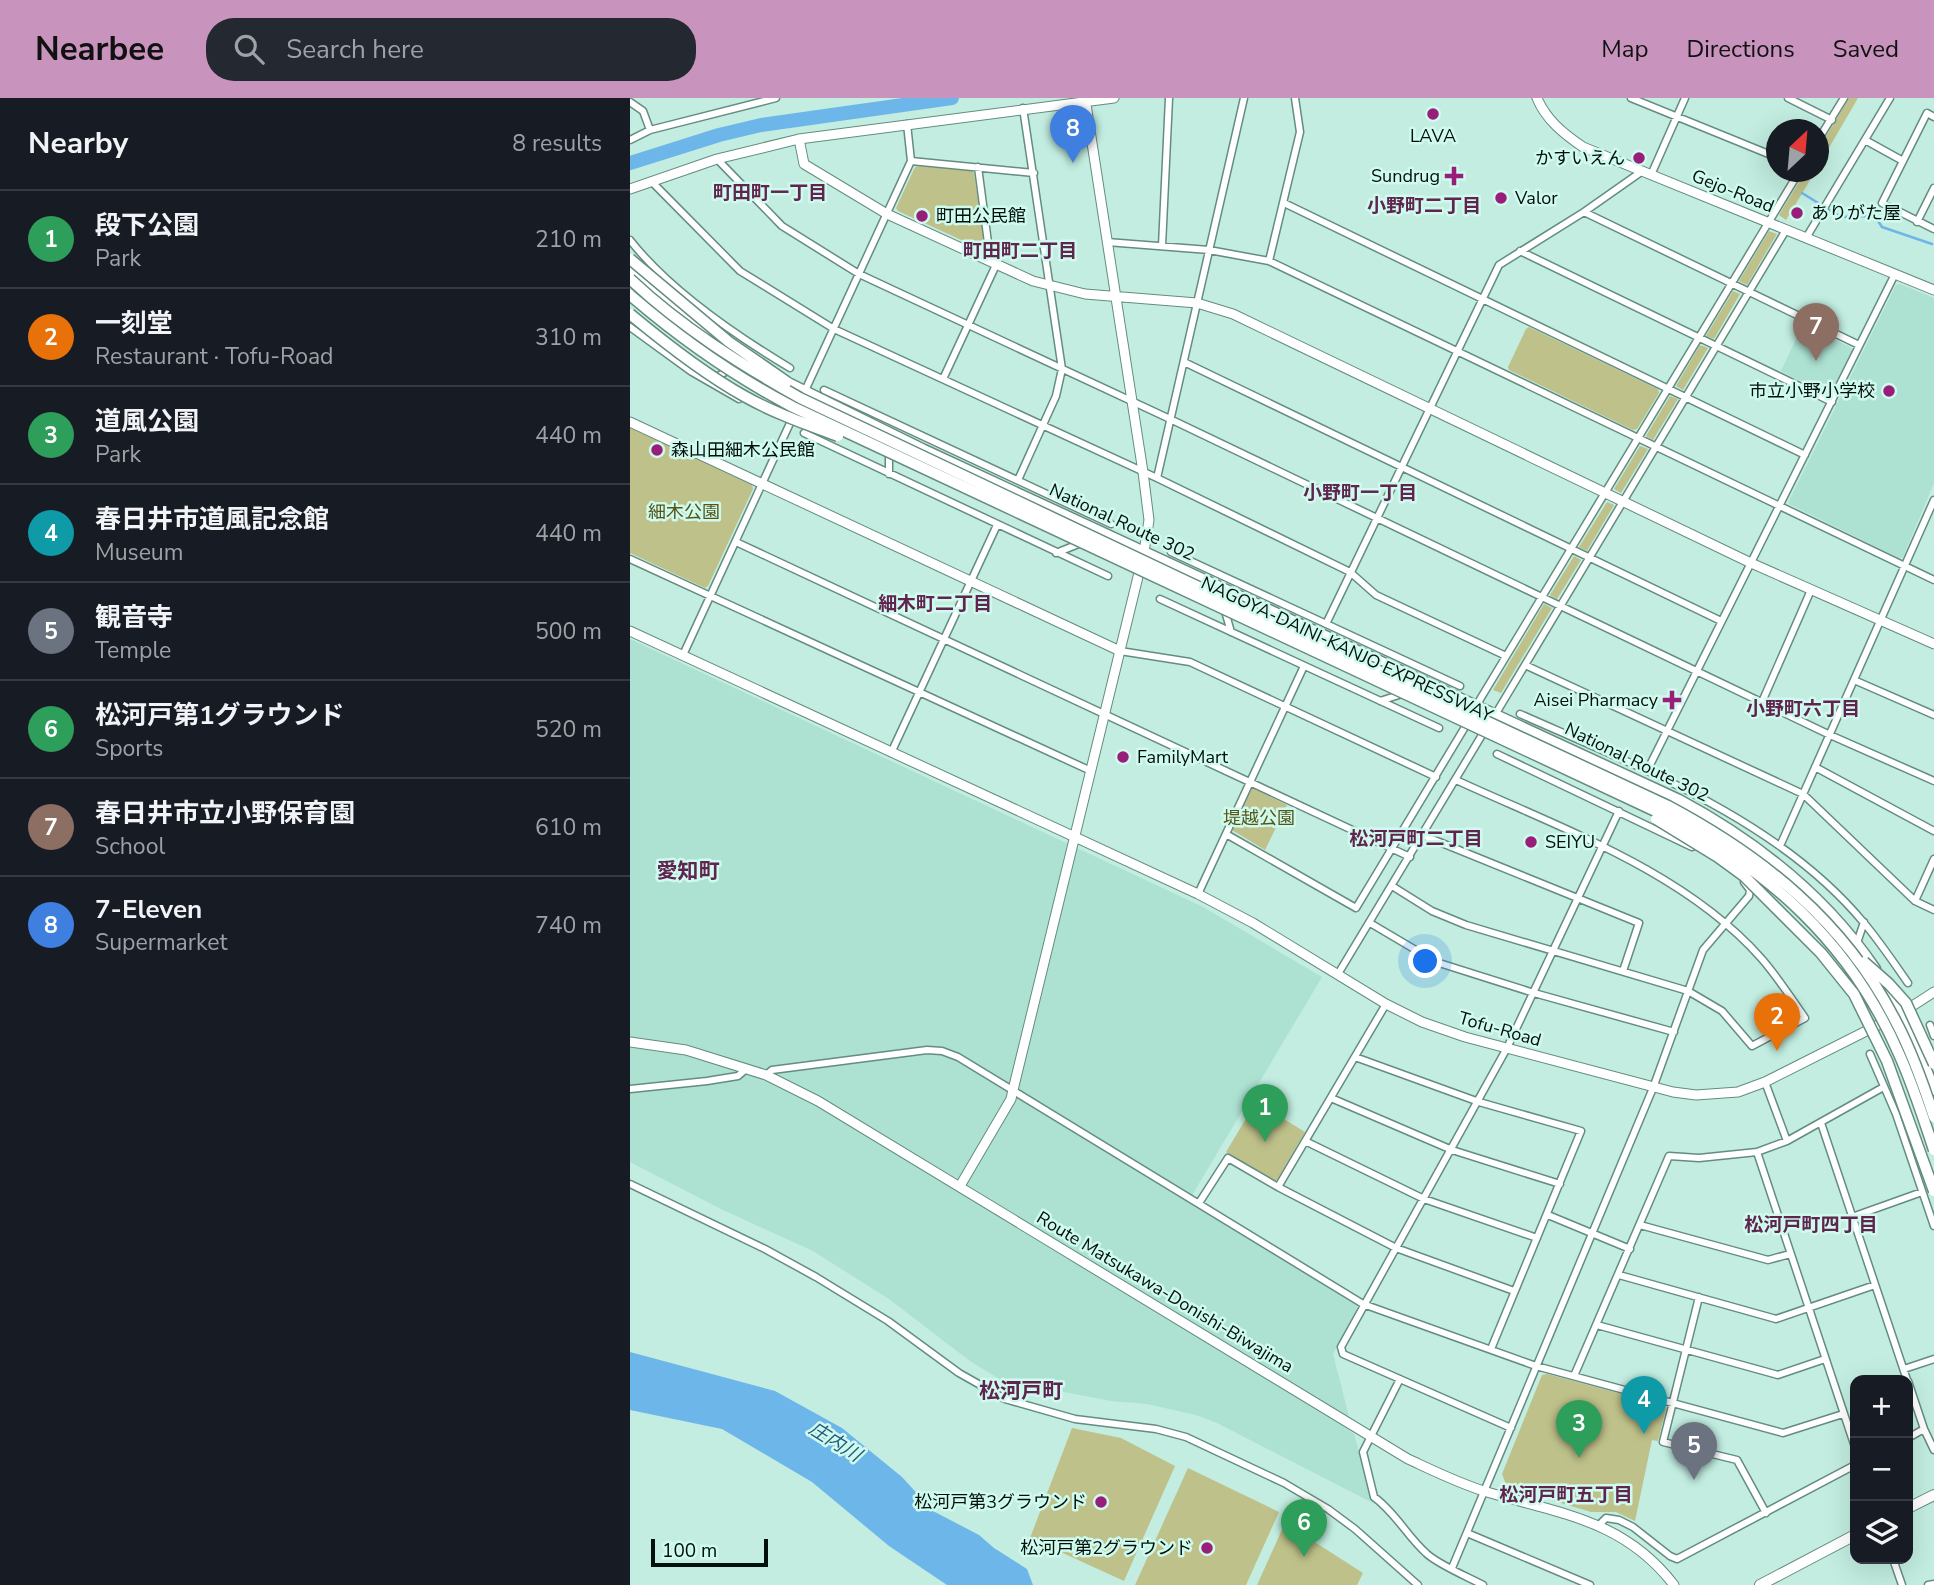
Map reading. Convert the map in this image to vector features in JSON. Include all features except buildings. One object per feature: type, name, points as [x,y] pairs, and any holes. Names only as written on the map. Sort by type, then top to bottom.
[{"type":"highway","points":[[630,259],[763,368],[906,455]]},
{"type":"highway","name":"National Route 302","points":[[630,270],[638,280],[732,351],[804,392],[1063,514],[1108,529],[1144,552],[1679,800],[1739,834],[1803,885],[1853,946],[1901,1013],[1930,1061],[1932,1085]]},
{"type":"highway","name":"NAGOYA-DAINI-KANJO EXPRESSWAY","points":[[638,280],[695,333],[800,398],[906,455],[1707,837],[1759,873],[1798,907],[1840,954],[1867,990],[1899,1053],[1934,1150]]},
{"type":"highway","name":"NAGOYA-DAINI-KANJO EXPRESSWAY","points":[[630,295],[687,342],[755,387],[1553,751],[1711,829],[1745,850],[1853,946],[1894,1017],[1934,1117]]},
{"type":"highway","points":[[630,314],[680,353],[744,396],[788,417],[906,455]]},
{"type":"highway","points":[[1548,761],[1661,821],[1718,857],[1744,876],[1821,953],[1854,994],[1887,1060],[1928,1192]]},
{"type":"highway","points":[[1853,946],[1906,1003],[1930,1061]]},
{"type":"main road","points":[[1913,1506],[1934,1495]]},
{"type":"main road","points":[[1760,1585],[1850,1538]]},
{"type":"street","points":[[630,140],[650,130],[776,98]]},
{"type":"street","points":[[630,189],[717,159],[799,139],[1114,98]]},
{"type":"street","points":[[1162,246],[1169,98]]},
{"type":"street","points":[[1157,478],[1244,98]]},
{"type":"street","points":[[1269,261],[1300,132],[1295,98]]},
{"type":"street","name":"Gejo-Road","points":[[1537,98],[1549,119],[1565,135],[1583,147],[1934,289]]},
{"type":"street","points":[[1631,98],[1766,153]]},
{"type":"street","points":[[1326,624],[1499,265],[1646,174],[1685,98]]},
{"type":"street","points":[[1788,98],[1832,120]]},
{"type":"street","points":[[1829,124],[1844,98]]},
{"type":"street","points":[[1806,238],[1890,98]]},
{"type":"street","points":[[960,1186],[1013,1090],[1076,838],[1144,552],[1149,520],[1085,100]]},
{"type":"street","points":[[630,102],[643,111],[650,130]]},
{"type":"street","points":[[1018,480],[1056,396],[1062,369],[1023,108]]},
{"type":"street","points":[[1934,117],[1927,113],[1882,204],[1934,229]]},
{"type":"street","points":[[683,655],[911,161],[907,124]]},
{"type":"street","points":[[799,139],[804,164],[887,214],[992,263],[1051,287],[1085,294],[1197,303],[1233,313],[1751,563],[1934,644]]},
{"type":"street","points":[[1865,140],[1903,161]]},
{"type":"street","points":[[717,159],[782,226],[859,274],[1562,605],[1830,735],[1934,781]]},
{"type":"street","points":[[911,161],[1034,173]]},
{"type":"street","points":[[943,379],[969,325],[992,263],[978,167]]},
{"type":"street","points":[[651,181],[740,271],[834,329],[1157,478],[1350,572],[1376,595],[1506,656]]},
{"type":"street","points":[[1226,834],[1356,908],[1603,492],[1792,182]]},
{"type":"street","points":[[1917,222],[1934,188]]},
{"type":"street","points":[[1284,203],[1805,455]]},
{"type":"street","points":[[1584,212],[1859,345]]},
{"type":"street","points":[[1338,974],[1786,230]]},
{"type":"street","points":[[630,240],[682,291],[733,331],[790,368]]},
{"type":"street","points":[[1107,242],[1209,250],[1269,261],[1934,580]]},
{"type":"street","points":[[1520,251],[1832,402]]},
{"type":"street","points":[[1647,771],[1895,274]]},
{"type":"street","points":[[645,339],[638,280],[652,281],[669,292],[682,291]]},
{"type":"street","points":[[630,327],[708,382],[769,414]]},
{"type":"street","points":[[732,351],[733,331]]},
{"type":"street","points":[[708,382],[746,360]]},
{"type":"street","points":[[1184,362],[1721,621]]},
{"type":"street","points":[[824,390],[1061,500],[1108,529]]},
{"type":"street","points":[[856,417],[869,410]]},
{"type":"street","points":[[630,422],[1120,651],[1190,662],[1436,777]]},
{"type":"street","points":[[804,433],[1108,576]]},
{"type":"street","points":[[889,434],[890,474]]},
{"type":"street","points":[[1061,500],[1063,514]]},
{"type":"street","points":[[1780,846],[1934,500]]},
{"type":"street","points":[[1926,519],[1934,522]]},
{"type":"street","points":[[891,753],[997,525]]},
{"type":"street","points":[[1056,553],[1108,529]]},
{"type":"street","points":[[736,542],[1410,856]]},
{"type":"street","points":[[1171,552],[1460,686]]},
{"type":"street","points":[[630,559],[1091,771]]},
{"type":"street","points":[[1189,573],[1208,569]]},
{"type":"street","points":[[1217,586],[1231,632]]},
{"type":"street","points":[[1762,702],[1811,590]]},
{"type":"street","points":[[1160,599],[1439,728]]},
{"type":"street","name":"Tofu-Road","points":[[630,631],[1198,894],[1253,923],[1385,1004],[1422,1022],[1507,1048],[1653,1088],[1696,1095],[1720,1095],[1738,1092],[1765,1082],[1901,1013],[1934,992]]},
{"type":"street","points":[[1394,655],[1397,668]]},
{"type":"street","points":[[1525,665],[1803,794],[1915,901],[1934,910]]},
{"type":"street","points":[[1198,894],[1304,666]]},
{"type":"street","points":[[1854,680],[1934,715]]},
{"type":"street","points":[[1380,701],[1432,685]]},
{"type":"street","points":[[1520,714],[1647,771],[1716,806],[1780,846],[1824,882],[1864,922],[1908,983]]},
{"type":"street","points":[[1573,750],[1583,795]]},
{"type":"street","points":[[1452,1568],[1653,1088],[1703,950],[1749,896],[1750,890],[1746,884],[1704,853],[1497,754]]},
{"type":"street","points":[[1815,767],[1934,831]]},
{"type":"street","points":[[1392,886],[1447,919],[1688,991],[1722,1011],[1752,1046],[1805,1018],[1762,958],[1692,897],[1656,874],[1602,847],[1456,780]]},
{"type":"street","points":[[1511,1428],[1343,1354],[1341,1347],[1507,1048],[1619,811]]},
{"type":"street","points":[[1422,835],[1639,923],[1623,971]]},
{"type":"street","points":[[1915,901],[1934,859]]},
{"type":"street","points":[[1853,946],[1864,922]]},
{"type":"street","points":[[1370,923],[1436,962],[1674,1032]]},
{"type":"street","points":[[1278,1187],[1385,1004]]},
{"type":"street","points":[[1930,1025],[1934,1036]]},
{"type":"street","name":"Route Matsukawa-Donishi-Biwajima","points":[[630,1042],[686,1049],[765,1075],[837,1112],[1408,1459],[1483,1491],[1598,1525],[1639,1548],[1659,1566],[1674,1585]]},
{"type":"street","points":[[765,1075],[772,1070],[927,1050],[942,1051],[958,1057],[1013,1090],[1363,1304],[1536,1366],[1783,1433],[1843,1414]]},
{"type":"street","points":[[1870,1054],[1928,1192],[1934,1226]]},
{"type":"street","points":[[1355,1057],[1479,1101],[1581,1130],[1491,1349]]},
{"type":"street","points":[[630,1089],[738,1076],[746,1069]]},
{"type":"street","points":[[1765,1082],[1787,1141]]},
{"type":"street","points":[[1896,1114],[1932,1085]]},
{"type":"street","points":[[1574,1376],[1669,1156],[1699,1158],[1757,1152],[1787,1141],[1880,1089]]},
{"type":"street","points":[[1331,1098],[1452,1150],[1560,1184]]},
{"type":"street","points":[[1821,1123],[1906,1375]]},
{"type":"street","points":[[1306,1141],[1424,1199],[1537,1238]]},
{"type":"street","points":[[1757,1152],[1852,1438]]},
{"type":"street","points":[[1199,1203],[1228,1158],[1396,1248],[1514,1291]]},
{"type":"street","points":[[630,1184],[816,1277],[888,1321],[959,1373],[1004,1399],[1075,1419],[1156,1429],[1186,1437],[1284,1483],[1328,1509],[1355,1529],[1418,1585]]},
{"type":"street","points":[[1852,1217],[1928,1192]]},
{"type":"street","points":[[1548,1214],[1630,1249]]},
{"type":"street","points":[[1640,1225],[1768,1261],[1790,1254]]},
{"type":"street","points":[[1619,1275],[1776,1318],[1875,1285]]},
{"type":"street","points":[[1699,1297],[1663,1442],[1737,1460],[1766,1513]]},
{"type":"street","points":[[1597,1325],[1778,1375],[1825,1359]]},
{"type":"street","points":[[1904,1369],[1934,1359]]},
{"type":"street","points":[[1400,1379],[1363,1452],[1374,1497],[1386,1505],[1428,1556],[1483,1585]]},
{"type":"street","points":[[1913,1396],[1934,1450]]},
{"type":"street","points":[[1913,1435],[1924,1429]]},
{"type":"street","points":[[1598,1525],[1606,1518],[1619,1520],[1677,1559],[1850,1468]]},
{"type":"street","points":[[1467,1533],[1590,1585]]},
{"type":"street","points":[[1895,1564],[1902,1585]]},
{"type":"street","points":[[1928,1585],[1934,1584]]},
{"type":"shaded area","name":"市立小野小学校","points":[[1900,284],[1934,298],[1934,483],[1903,557],[1899,558],[1789,504],[1789,501],[1896,285]]},
{"type":"shaded area","points":[[1803,324],[1852,350],[1831,393],[1827,394],[1781,371]]},
{"type":"shaded area","points":[[630,639],[1203,907],[1322,977],[1188,1202],[1357,1305],[1333,1354],[1349,1417],[1344,1427],[1354,1434],[1373,1503],[1217,1423],[1196,1415],[1147,1404],[1111,1401],[1001,1380],[970,1361],[889,1299],[813,1251],[721,1209],[630,1162]]},
{"type":"green space","points":[[1849,98],[1858,98],[1829,148],[1829,131]]},
{"type":"green space","points":[[915,167],[974,173],[985,246],[981,249],[898,211],[896,208]]},
{"type":"green space","points":[[1799,182],[1809,182],[1786,220],[1779,215]]},
{"type":"green space","points":[[1769,231],[1777,234],[1747,285],[1739,281]]},
{"type":"green space","points":[[1733,291],[1740,294],[1714,339],[1706,336]]},
{"type":"green space","points":[[1529,327],[1658,389],[1659,393],[1637,429],[1633,430],[1509,370],[1508,367]]},
{"type":"green space","points":[[1700,345],[1708,348],[1683,390],[1676,386]]},
{"type":"green space","points":[[1670,396],[1678,399],[1653,440],[1646,436]]},
{"type":"green space","name":"細木公園","points":[[630,427],[752,485],[753,489],[705,588],[630,553]]},
{"type":"green space","points":[[1640,446],[1648,449],[1621,493],[1614,489]]},
{"type":"green space","points":[[1607,502],[1614,505],[1587,551],[1579,547]]},
{"type":"green space","points":[[1574,556],[1581,560],[1557,599],[1550,595]]},
{"type":"green space","points":[[1544,604],[1552,608],[1501,693],[1493,690]]},
{"type":"green space","name":"堤越公園","points":[[1252,788],[1287,805],[1265,850],[1232,830]]},
{"type":"green space","points":[[1256,1102],[1305,1132],[1274,1181],[1226,1152]]},
{"type":"green space","points":[[1547,1374],[1663,1405],[1666,1409],[1658,1441],[1652,1440],[1635,1521],[1616,1512],[1591,1512],[1507,1487],[1502,1474],[1542,1375]]},
{"type":"green space","name":"松河戸第3グラウンド","points":[[1072,1428],[1121,1438],[1175,1466],[1124,1581],[1030,1538]]},
{"type":"green space","name":"松河戸第2グラウンド","points":[[1188,1468],[1279,1512],[1246,1585],[1135,1585]]},
{"type":"green space","points":[[1285,1523],[1363,1573],[1357,1585],[1257,1585]]},
{"type":"water","name":"庄内川","points":[[630,1352],[775,1391],[842,1428],[902,1477],[933,1511],[979,1535],[1027,1569],[1033,1585],[947,1585],[889,1546],[812,1482],[722,1429],[630,1410]]},
{"type":"waterway","points":[[630,163],[761,125],[952,98]]},
{"type":"waterway","points":[[1802,193],[1841,217],[1870,216],[1876,218],[1882,227],[1932,244]]},
{"type":"place","name":"LAVA","points":[[1433,114]]},
{"type":"place","name":"かすいえん","points":[[1639,158]]},
{"type":"place","name":"7-Eleven","points":[[1073,163]]},
{"type":"place","name":"Sundrug","points":[[1454,176]]},
{"type":"place","name":"Valor","points":[[1501,198]]},
{"type":"place","name":"ありがた屋","points":[[1797,213]]},
{"type":"place","name":"町田公民館","points":[[922,216]]},
{"type":"place","name":"春日井市立小野保育園","points":[[1816,361]]},
{"type":"place","name":"市立小野小学校","points":[[1889,391]]},
{"type":"place","name":"森山田細木公民館","points":[[657,450]]},
{"type":"place","name":"Aisei Pharmacy","points":[[1672,700]]},
{"type":"place","name":"FamilyMart","points":[[1123,757]]},
{"type":"place","name":"SEIYU","points":[[1531,842]]},
{"type":"place","name":"一刻堂","points":[[1777,1051]]},
{"type":"place","name":"段下公園","points":[[1265,1142]]},
{"type":"place","name":"春日井市道風記念館","points":[[1644,1434]]},
{"type":"place","name":"道風公園","points":[[1579,1458]]},
{"type":"place","name":"観音寺","points":[[1694,1480]]},
{"type":"place","name":"松河戸第3グラウンド","points":[[1101,1502]]},
{"type":"place","name":"松河戸第2グラウンド","points":[[1207,1548]]},
{"type":"place","name":"松河戸第1グラウンド","points":[[1304,1557]]},
{"type":"district","name":"町田町一丁目","points":[[770,193]]},
{"type":"district","name":"小野町二丁目","points":[[1424,206]]},
{"type":"district","name":"町田町二丁目","points":[[1020,251]]},
{"type":"district","name":"小野町一丁目","points":[[1360,493]]},
{"type":"district","name":"細木町二丁目","points":[[935,604]]},
{"type":"district","name":"小野町六丁目","points":[[1803,709]]},
{"type":"district","name":"松河戸町二丁目","points":[[1416,839]]},
{"type":"district","name":"愛知町","points":[[688,871]]},
{"type":"district","name":"松河戸町四丁目","points":[[1811,1225]]},
{"type":"district","name":"松河戸町","points":[[1021,1391]]},
{"type":"district","name":"松河戸町五丁目","points":[[1566,1495]]}]
